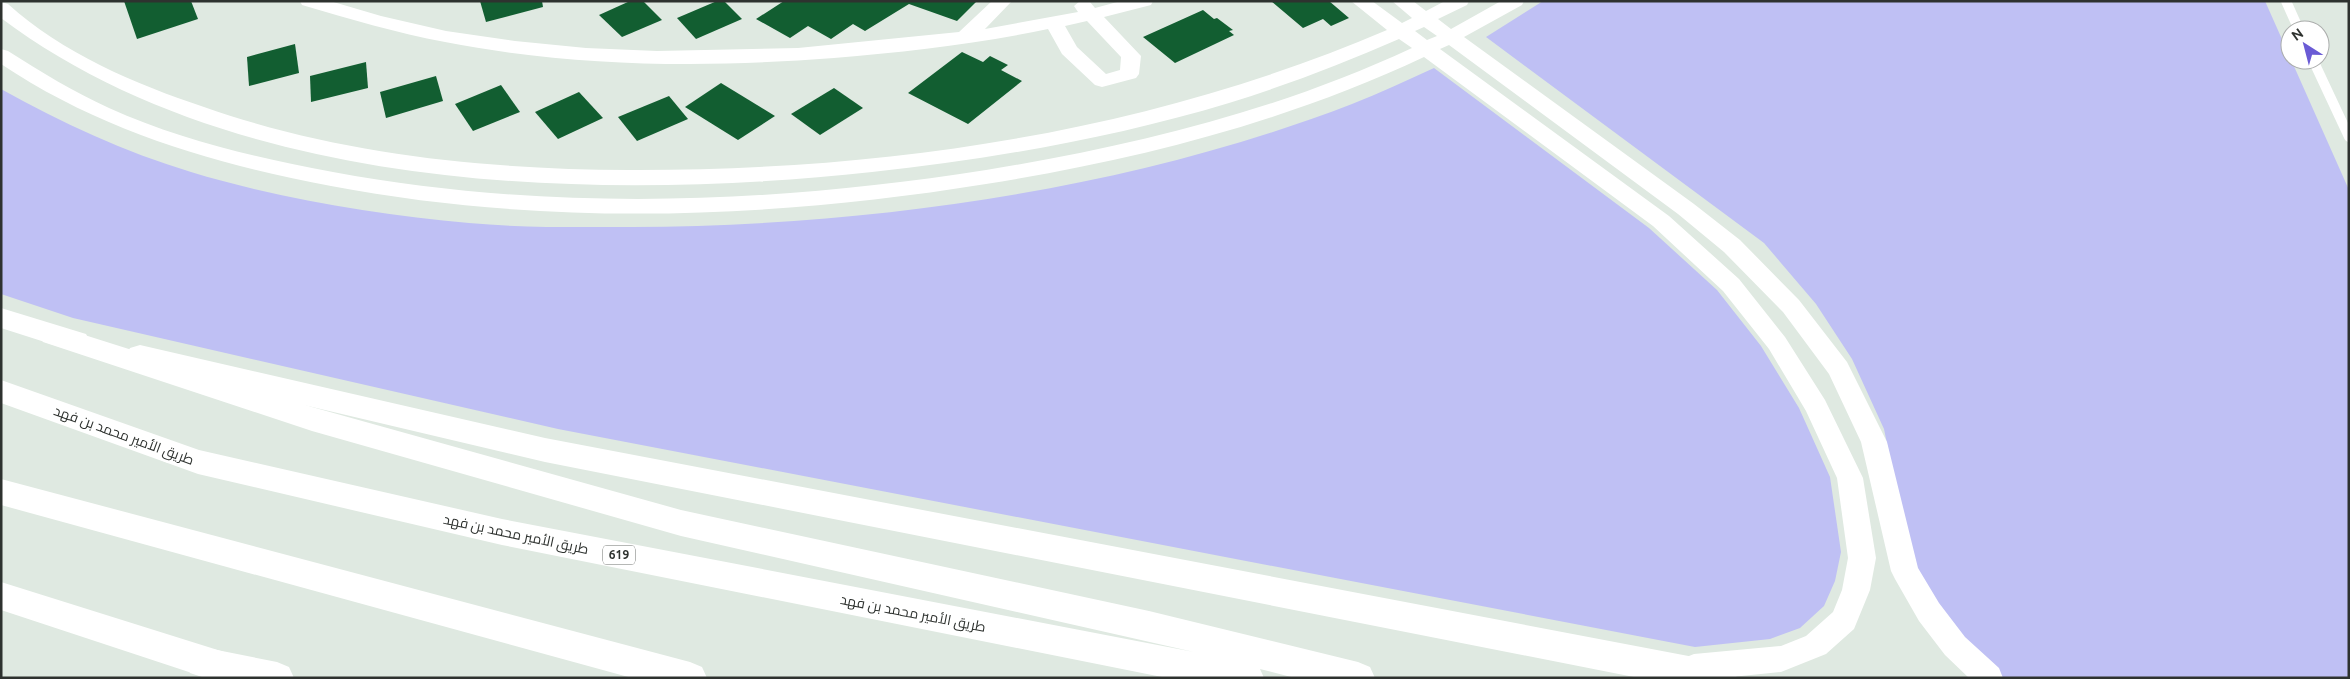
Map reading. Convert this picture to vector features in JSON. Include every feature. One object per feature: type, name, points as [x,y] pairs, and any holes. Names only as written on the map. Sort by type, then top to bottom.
[{"type":"main road","points":[[1,318],[312,419],[681,523],[1150,626],[1358,678]]},
{"type":"main road","points":[[53,335],[544,450],[1720,678]]},
{"type":"main road","name":"طريق الأمير محمد بن فهد","points":[[1,391],[198,462],[492,530],[1247,678]]},
{"type":"main road","points":[[1,492],[690,678]]},
{"type":"main road","points":[[4,601],[256,678]]},
{"type":"main road","points":[[202,662],[276,678]]},
{"type":"street","points":[[309,1],[378,22],[499,45],[580,55],[640,57],[769,56],[892,46],[1054,23],[1144,1]]},
{"type":"street","points":[[965,37],[1003,1]]},
{"type":"street","points":[[1054,23],[1069,50],[1102,80],[1129,74],[1131,56],[1093,14],[1078,1]]},
{"type":"street","points":[[1360,1],[1595,171],[1661,222],[1731,285],[1777,343],[1816,406],[1850,478],[1862,558],[1856,590],[1844,620],[1816,645],[1781,659],[1674,669]]},
{"type":"street","points":[[1401,1],[1686,209],[1732,246],[1791,306],[1838,369],[1874,442],[1906,571],[1929,612],[1955,646],[1988,678]]},
{"type":"street","points":[[1,8],[63,53],[104,74],[150,95],[247,129],[364,155],[427,165],[501,174],[583,178],[730,176],[801,172],[911,161],[1024,145],[1136,122],[1245,91],[1317,67],[1402,31],[1460,1]]},
{"type":"street","points":[[1,55],[26,73],[115,118],[216,154],[275,168],[366,186],[483,202],[570,206],[657,206],[799,200],[913,188],[1031,171],[1111,156],[1186,137],[1272,111],[1338,88],[1452,37],[1515,1]]},
{"type":"street","points":[[1661,222],[1686,209]]},
{"type":"lane","points":[[2286,1],[2295,20]]},
{"type":"lane","points":[[2318,70],[2349,137]]},
{"type":"shaded area","points":[[1543,1],[2265,1],[2280,35],[2280,70],[2296,70],[2349,190],[2349,678],[1998,678],[1919,583],[1904,527],[1884,429],[1852,359],[1816,304],[1764,243],[1486,37]]},
{"type":"shaded area","points":[[1434,68],[1649,228],[1717,290],[1761,346],[1799,408],[1830,477],[1841,552],[1835,581],[1824,606],[1800,628],[1770,639],[1695,647],[558,429],[73,318],[1,294],[1,89],[47,114],[118,146],[191,172],[258,190],[364,210],[489,225],[632,227],[722,225],[906,210],[998,197],[1089,180],[1179,159],[1267,134],[1352,104]]},
{"type":"building","points":[[124,1],[191,1],[198,19],[137,39]]},
{"type":"building","points":[[480,1],[542,1],[543,7],[486,22]]},
{"type":"building","points":[[630,1],[643,1],[662,20],[622,37],[599,15]]},
{"type":"building","points":[[717,1],[724,1],[742,19],[696,39],[677,18]]},
{"type":"building","points":[[784,1],[977,1],[957,21],[909,4],[865,31],[853,24],[831,39],[808,26],[790,38],[756,19]]},
{"type":"building","points":[[1271,1],[1329,1],[1349,18],[1331,26],[1323,19],[1303,28]]},
{"type":"building","points":[[1203,10],[1233,30],[1229,31],[1234,35],[1175,63],[1143,37]]},
{"type":"building","points":[[295,44],[299,73],[249,86],[247,57]]},
{"type":"building","points":[[962,52],[983,62],[990,56],[1008,65],[1001,70],[1022,81],[968,124],[908,93]]},
{"type":"building","points":[[366,62],[368,88],[311,102],[310,76]]},
{"type":"building","points":[[436,76],[443,101],[386,118],[380,92]]},
{"type":"building","points":[[721,83],[775,116],[738,140],[685,107]]},
{"type":"building","points":[[501,85],[520,112],[473,131],[455,104]]},
{"type":"building","points":[[834,88],[863,108],[820,135],[791,114]]},
{"type":"building","points":[[579,92],[603,118],[558,139],[535,112]]},
{"type":"building","points":[[669,96],[688,119],[637,141],[618,117]]}]
